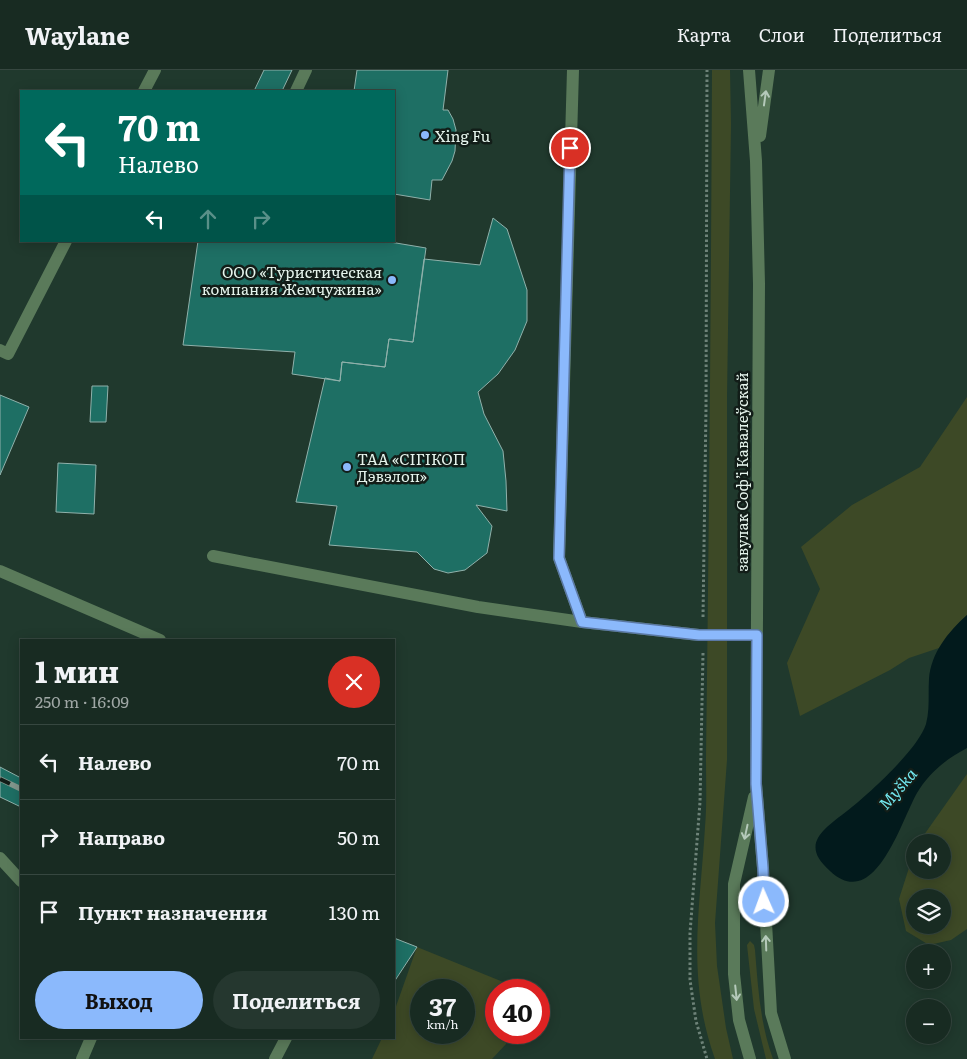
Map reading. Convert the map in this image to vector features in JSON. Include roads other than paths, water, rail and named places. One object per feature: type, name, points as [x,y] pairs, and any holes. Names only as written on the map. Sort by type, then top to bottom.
[{"type":"street","points":[[145,90],[155,70]]},
{"type":"street","points":[[296,90],[306,70]]},
{"type":"street","points":[[573,70],[559,558],[582,622]]},
{"type":"street","name":"завулак Софʼі Кавалеўскай","points":[[749,70],[756,161],[759,284],[756,784],[771,1013],[785,1059]]},
{"type":"street","name":"завулак Софʼі Кавалеўскай","points":[[756,161],[769,70]]},
{"type":"street","points":[[0,350],[8,354],[65,242]]},
{"type":"street","points":[[213,556],[478,606],[582,622],[703,635],[757,635]]},
{"type":"street","points":[[0,571],[158,639]]},
{"type":"street","name":"завулак Софʼі Кавалеўскай","points":[[750,1059],[740,1020],[734,974],[734,884],[756,784]]},
{"type":"street","points":[[0,858],[20,880]]},
{"type":"street","points":[[82,1059],[91,1039]]},
{"type":"street","points":[[275,1059],[285,1039]]},
{"type":"water","name":"Муška","points":[[967,615],[967,748],[939,767],[927,779],[917,793],[894,841],[873,872],[860,880],[846,881],[830,871],[821,861],[816,853],[818,838],[830,824],[856,804],[892,770],[914,745],[926,724],[930,669],[933,660],[947,636]]},
{"type":"railway","points":[[0,779],[20,789]]},
{"type":"place","name":"Xing Fu","points":[[425,135]]},
{"type":"place","name":"ООО «Туристическая компания Жемчужина»","points":[[392,280]]},
{"type":"place","name":"ТАА «СІГІКОП Дэвэлоп»","points":[[347,467]]}]
